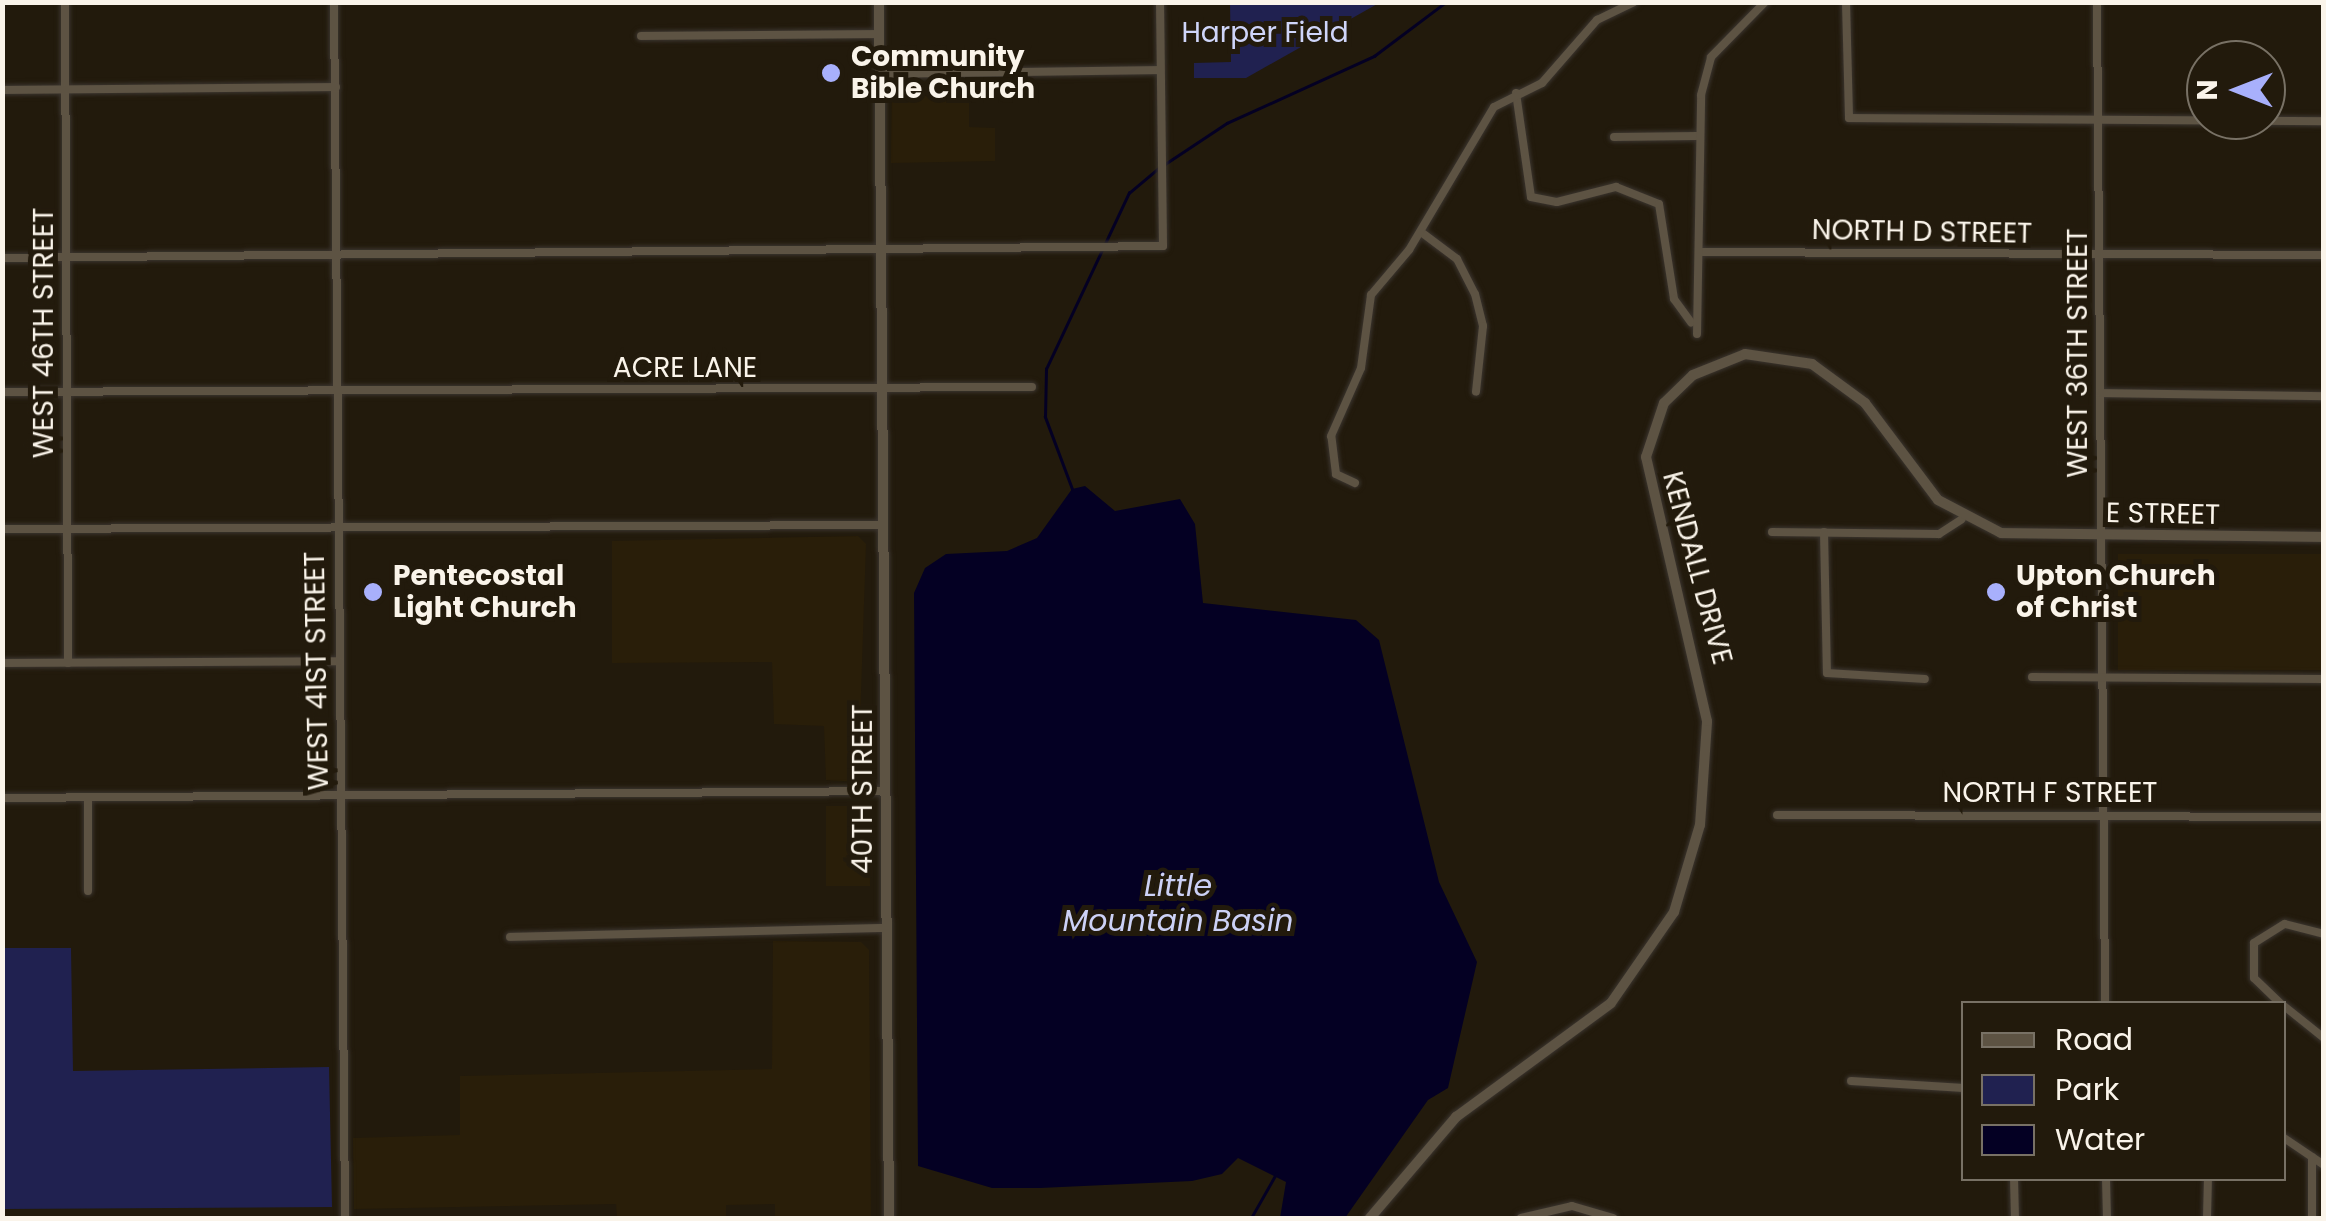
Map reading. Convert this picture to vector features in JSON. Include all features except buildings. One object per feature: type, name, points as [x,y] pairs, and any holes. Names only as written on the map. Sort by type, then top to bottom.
[{"type":"main road","name":"40TH STREET","points":[[879,2],[880,525],[889,1218]]},
{"type":"main road","name":"KENDALL DRIVE","points":[[1370,1218],[1456,1117],[1631,983],[1685,883],[1706,790],[1707,721],[1693,630],[1647,478],[1664,403],[1720,359],[1802,360],[1853,391],[1962,519],[2001,533]]},
{"type":"main road","name":"E STREET","points":[[2001,533],[2324,537]]},
{"type":"street","name":"WEST 46TH STREET","points":[[65,2],[68,663]]},
{"type":"street","name":"WEST 41ST STREET","points":[[334,2],[345,1218]]},
{"type":"street","points":[[2,258],[692,251],[879,253],[1163,246],[1160,2]]},
{"type":"street","points":[[1355,483],[1332,467],[1333,423],[1360,368],[1367,303],[1420,232],[1494,107],[1552,74],[1597,20],[1634,2]]},
{"type":"street","points":[[1691,322],[1700,252],[1698,136],[1711,57],[1765,2]]},
{"type":"street","points":[[1846,2],[1846,116],[2324,120]]},
{"type":"street","name":"WEST 36TH STREET","points":[[2097,2],[2105,1001]]},
{"type":"street","points":[[641,36],[879,34]]},
{"type":"street","points":[[879,74],[1160,70]]},
{"type":"street","points":[[2,90],[336,88]]},
{"type":"street","points":[[1516,93],[1531,197],[1557,202],[1616,187],[1660,204],[1674,299],[1697,334]]},
{"type":"street","points":[[1614,136],[1698,136]]},
{"type":"street","points":[[1420,232],[1457,259],[1476,294],[1483,326],[1476,392]]},
{"type":"street","name":"NORTH D STREET","points":[[1700,252],[2324,256]]},
{"type":"street","name":"ACRE LANE","points":[[2,392],[1032,387]]},
{"type":"street","points":[[2100,393],[2324,396]]},
{"type":"street","points":[[1772,532],[1939,534],[1962,519]]},
{"type":"street","points":[[2,529],[880,525]]},
{"type":"street","points":[[1824,532],[1827,672],[1925,678]]},
{"type":"street","points":[[2,664],[340,661]]},
{"type":"street","points":[[2032,677],[2324,680]]},
{"type":"street","points":[[2,798],[886,792]]},
{"type":"street","points":[[88,797],[88,891]]},
{"type":"street","name":"NORTH F STREET","points":[[1777,815],[2324,817]]},
{"type":"street","points":[[2278,1001],[2254,978],[2254,943],[2284,924],[2324,934]]},
{"type":"street","points":[[510,936],[886,928]]},
{"type":"street","points":[[2286,1008],[2324,1038]]},
{"type":"street","points":[[1851,1081],[1961,1088]]},
{"type":"street","points":[[2286,1139],[2324,1165]]},
{"type":"street","points":[[2312,1156],[2312,1218]]},
{"type":"street","points":[[2014,1181],[2014,1218]]},
{"type":"street","points":[[2106,1181],[2107,1218]]},
{"type":"street","points":[[2207,1218],[2208,1181]]},
{"type":"street","points":[[1521,1218],[1572,1206],[1613,1218]]},
{"type":"shaded area","points":[[892,82],[969,82],[969,127],[995,128],[995,161],[891,163]]},
{"type":"shaded area","points":[[858,536],[866,544],[858,782],[826,780],[824,726],[774,724],[772,662],[612,663],[612,541]]},
{"type":"shaded area","points":[[2118,554],[2323,554],[2323,670],[2118,670]]},
{"type":"shaded area","points":[[826,806],[861,806],[869,815],[870,886],[826,886]]},
{"type":"shaded area","points":[[773,941],[861,942],[869,950],[871,1218],[775,1218],[775,1204],[726,1205],[726,1218],[617,1218],[616,1204],[354,1209],[353,1138],[460,1135],[460,1076],[772,1069]]},
{"type":"green space","name":"Harper Field","points":[[1230,2],[1379,3],[1246,78],[1194,78],[1194,63],[1231,62]]},
{"type":"green space","points":[[3,948],[71,948],[73,1071],[329,1067],[332,1207],[3,1209]]},
{"type":"water","name":"Little Mountain Basin","points":[[1085,486],[1115,511],[1180,499],[1195,524],[1203,603],[1356,620],[1379,640],[1439,882],[1477,962],[1448,1088],[1428,1100],[1345,1218],[1280,1218],[1286,1182],[1238,1158],[1222,1174],[1192,1181],[1040,1188],[992,1188],[918,1166],[914,593],[925,568],[946,554],[1007,551],[1037,538],[1072,489]]},
{"type":"waterway","points":[[1165,164],[1227,123],[1374,56],[1446,2]]},
{"type":"waterway","points":[[1072,489],[1045,417],[1046,369],[1129,193],[1158,169]]},
{"type":"waterway","points":[[1251,1218],[1276,1174]]},
{"type":"place","name":"Community Bible Church","points":[[831,73]]},
{"type":"place","name":"Pentecostal Light Church","points":[[373,592]]},
{"type":"place","name":"Upton Church of Christ","points":[[1996,592]]}]
